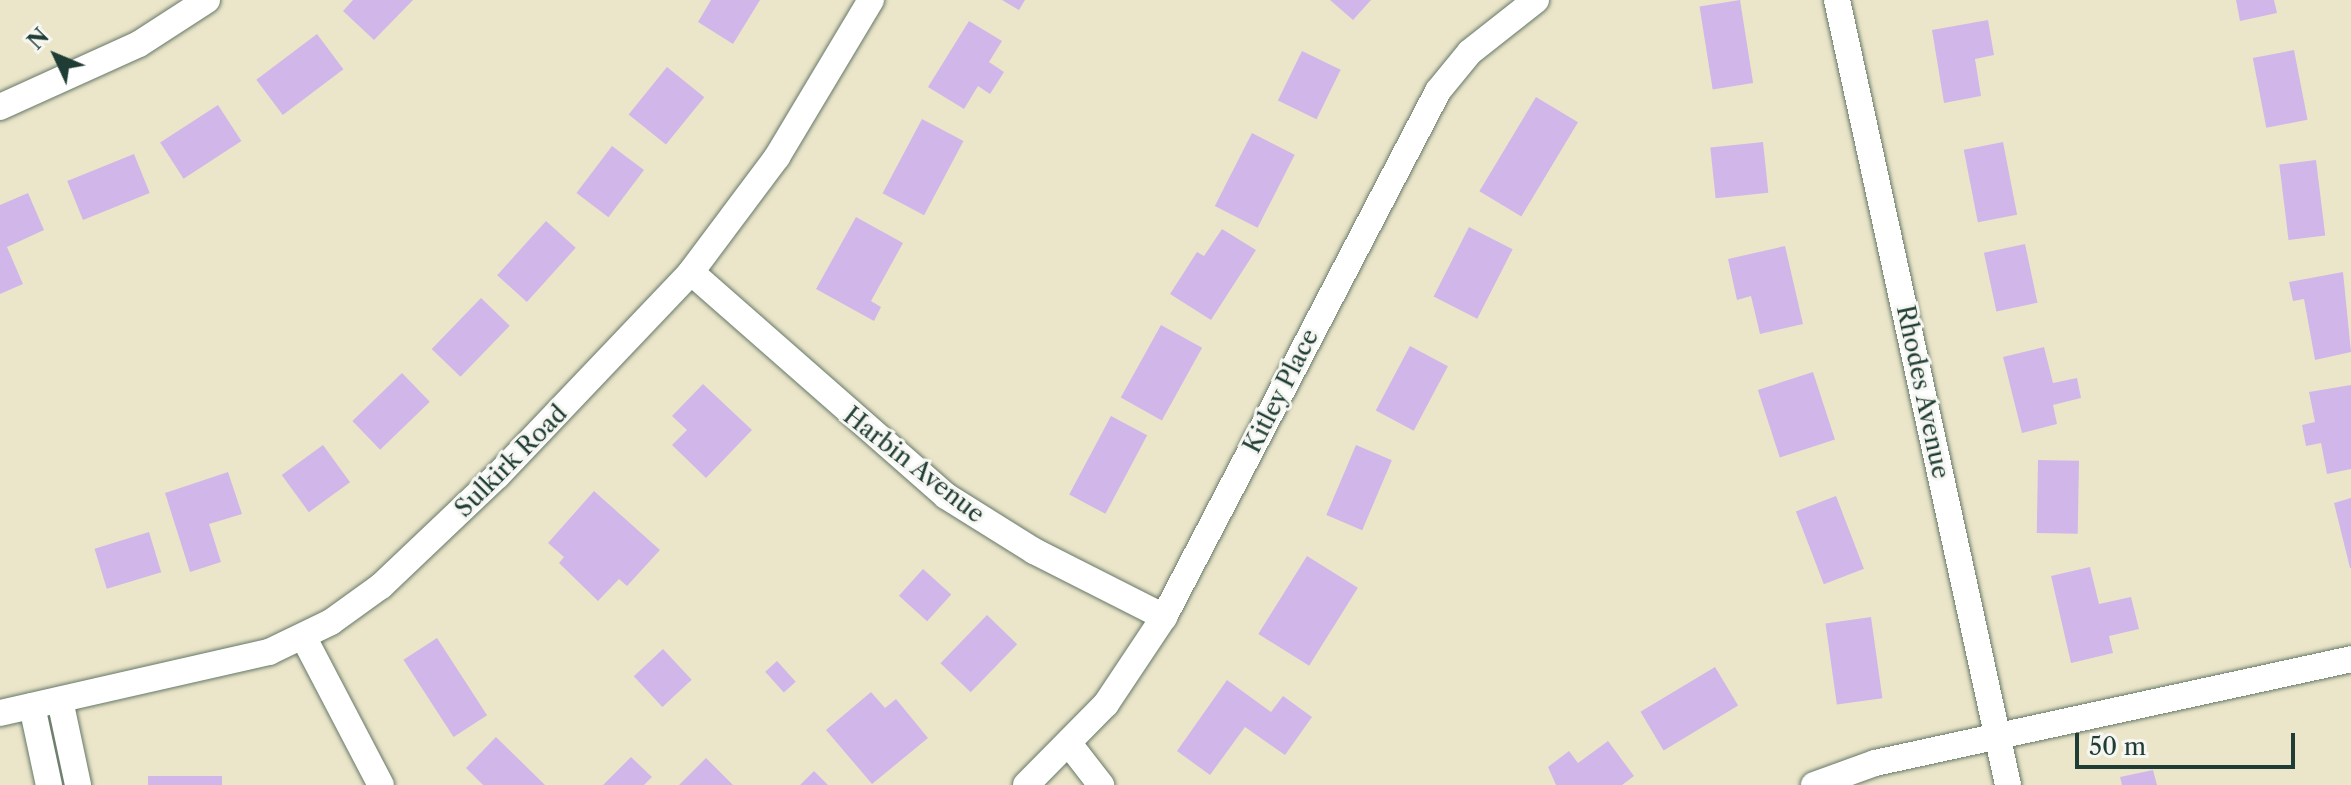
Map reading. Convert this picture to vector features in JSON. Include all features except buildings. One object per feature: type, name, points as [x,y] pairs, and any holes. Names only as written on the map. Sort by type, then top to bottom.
[{"type":"street","points":[[0,107],[139,44],[207,0]]},
{"type":"street","name":"Sulkirk Road","points":[[0,713],[269,652],[304,638],[381,586],[431,541],[691,272],[777,157],[871,0]]},
{"type":"street","name":"Kitley Place","points":[[1026,785],[1070,745],[1106,704],[1164,617],[1425,112],[1470,52],[1536,0]]},
{"type":"street","name":"Rhodes Avenue","points":[[1837,0],[2008,785]]},
{"type":"street","name":"Harbin Avenue","points":[[691,272],[946,496],[1034,551],[1164,617]]},
{"type":"street","points":[[304,638],[381,785]]},
{"type":"street","points":[[1814,785],[1875,763],[2351,659]]},
{"type":"street","points":[[60,700],[78,785]]},
{"type":"street","points":[[32,706],[49,785]]},
{"type":"street","points":[[1070,745],[1101,785]]}]
